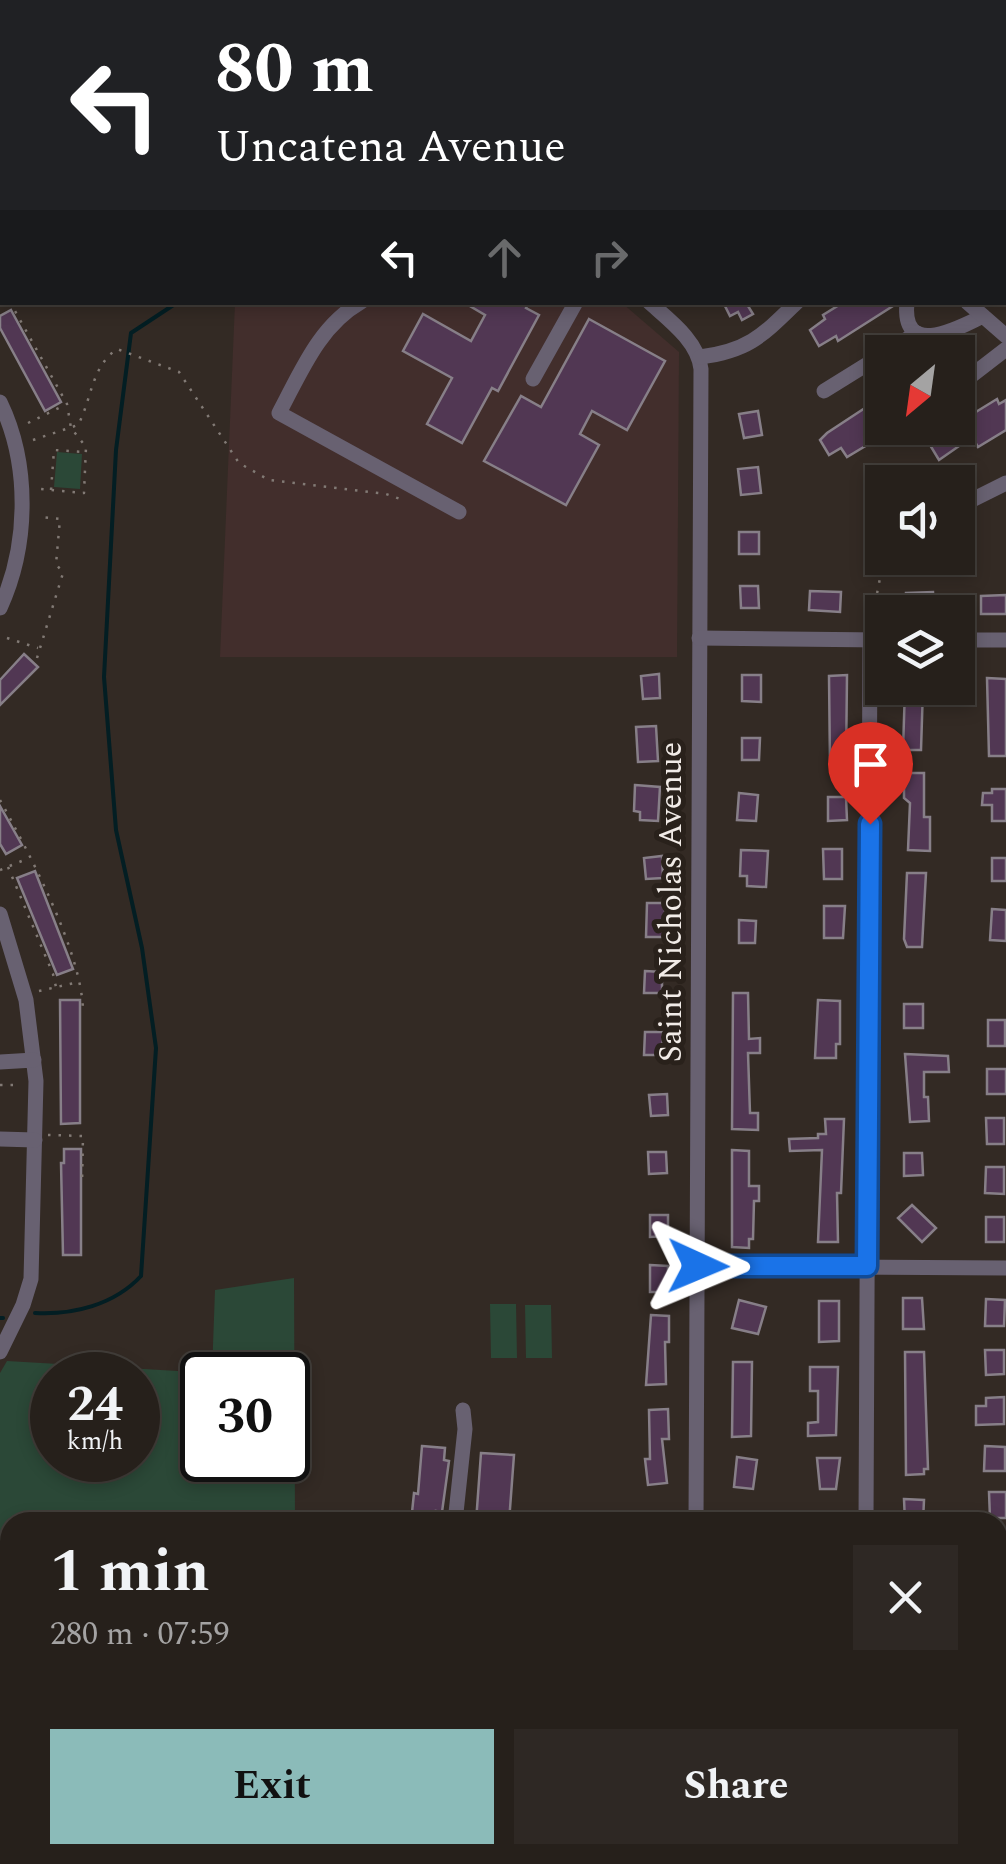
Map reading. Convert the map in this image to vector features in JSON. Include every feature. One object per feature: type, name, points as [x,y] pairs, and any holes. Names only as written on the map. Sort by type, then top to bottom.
[{"type":"street","points":[[356,305],[319,339],[279,413],[460,512]]},
{"type":"street","points":[[533,379],[574,305]]},
{"type":"street","points":[[652,305],[690,342],[700,358],[724,354],[755,341],[794,305]]},
{"type":"street","points":[[906,305],[908,323],[928,337],[946,334],[983,316]]},
{"type":"street","points":[[970,305],[1006,336]]},
{"type":"street","points":[[975,373],[1006,349]]},
{"type":"street","name":"Saint Nicholas Avenue","points":[[696,1512],[700,358]]},
{"type":"street","points":[[824,391],[865,366]]},
{"type":"street","points":[[0,402],[16,445],[23,504],[14,570],[0,608]]},
{"type":"street","points":[[975,498],[1006,483]]},
{"type":"street","points":[[699,638],[865,640]]},
{"type":"street","points":[[975,640],[1006,640]]},
{"type":"street","points":[[866,1512],[875,705]]},
{"type":"street","points":[[0,914],[26,1000],[40,1137],[31,1278],[23,1305],[0,1352]]},
{"type":"street","points":[[0,1062],[34,1060]]},
{"type":"street","points":[[0,1139],[40,1137]]},
{"type":"street","points":[[698,1266],[1006,1268]]},
{"type":"street","points":[[456,1512],[465,1429],[463,1410]]},
{"type":"path","points":[[12,305],[67,404],[71,428],[83,440],[86,452],[84,493],[40,489]]},
{"type":"path","points":[[33,440],[78,425],[88,407],[98,368],[106,356],[117,350],[179,372],[240,463],[268,480],[386,494],[415,505]]},
{"type":"path","points":[[28,422],[67,404]]},
{"type":"path","points":[[51,490],[54,450],[86,452]]},
{"type":"path","points":[[37,658],[62,573],[56,564],[60,520],[41,517]]},
{"type":"path","points":[[7,638],[38,648]]},
{"type":"path","points":[[0,800],[30,857],[80,982],[82,1011]]},
{"type":"path","points":[[0,870],[30,857]]},
{"type":"path","points":[[8,866],[56,987]]},
{"type":"path","points":[[38,991],[80,982]]},
{"type":"path","points":[[0,1085],[19,1085]]},
{"type":"path","points":[[40,1137],[82,1136],[82,1184]]},
{"type":"shaded area","points":[[235,305],[624,305],[679,352],[677,657],[220,657]]},
{"type":"green space","points":[[57,452],[82,454],[80,489],[54,487]]},
{"type":"green space","points":[[294,1278],[294,1352],[213,1352],[215,1290]]},
{"type":"green space","points":[[490,1304],[516,1304],[517,1358],[491,1358]]},
{"type":"green space","points":[[525,1305],[551,1305],[552,1358],[526,1358]]},
{"type":"green space","points":[[7,1361],[30,1362],[30,1482],[160,1482],[160,1370],[180,1371],[180,1482],[295,1482],[295,1512],[0,1512],[0,1373]]},
{"type":"building","points":[[468,305],[528,305],[526,308],[539,315],[498,391],[492,388],[462,443],[427,424],[452,378],[403,351],[423,314],[471,341],[485,315]]},
{"type":"building","points":[[724,305],[749,305],[753,314],[742,320],[738,312],[730,316]]},
{"type":"building","points":[[839,305],[894,305],[838,341],[836,336],[819,346],[810,330],[825,319],[823,315]]},
{"type":"building","points":[[11,310],[61,402],[45,411],[0,328],[0,316]]},
{"type":"building","points":[[589,319],[665,361],[627,430],[592,411],[580,434],[599,445],[566,505],[484,461],[521,396],[541,407]]},
{"type":"building","points":[[997,399],[999,404],[1006,400],[1006,430],[978,447],[975,413]]},
{"type":"building","points":[[865,408],[867,445],[847,457],[841,448],[829,455],[820,440]]},
{"type":"building","points":[[758,411],[762,435],[744,438],[739,414]]},
{"type":"building","points":[[930,445],[961,445],[939,460]]},
{"type":"building","points":[[758,467],[761,493],[741,495],[738,469]]},
{"type":"building","points":[[739,532],[759,532],[759,554],[739,554]]},
{"type":"building","points":[[740,586],[758,586],[759,608],[741,608]]},
{"type":"building","points":[[810,591],[841,592],[840,612],[809,610]]},
{"type":"building","points":[[933,592],[933,595],[906,595]]},
{"type":"building","points":[[1006,595],[1006,614],[981,614],[981,596]]},
{"type":"building","points":[[24,654],[38,667],[0,705],[0,680]]},
{"type":"building","points":[[659,674],[660,698],[643,699],[641,676]]},
{"type":"building","points":[[742,675],[761,675],[761,702],[742,701]]},
{"type":"building","points":[[847,675],[846,764],[830,764],[829,676]]},
{"type":"building","points":[[987,678],[1006,679],[1006,756],[989,756]]},
{"type":"building","points":[[904,705],[922,705],[921,750],[903,750]]},
{"type":"building","points":[[656,726],[658,761],[638,762],[636,727]]},
{"type":"building","points":[[742,738],[760,738],[759,760],[742,760]]},
{"type":"building","points":[[904,773],[924,773],[924,817],[930,817],[930,851],[908,850],[910,803],[904,798]]},
{"type":"building","points":[[635,785],[660,787],[658,821],[640,820],[640,812],[634,811]]},
{"type":"building","points":[[992,789],[1006,789],[1006,821],[992,821],[992,805],[982,805],[983,793],[992,793]]},
{"type":"building","points":[[739,793],[758,795],[756,821],[737,820]]},
{"type":"building","points":[[828,797],[846,797],[847,820],[828,821]]},
{"type":"building","points":[[0,806],[22,845],[6,854],[0,844]]},
{"type":"building","points":[[823,849],[842,849],[842,879],[824,879]]},
{"type":"building","points":[[741,850],[768,851],[766,887],[747,886],[747,876],[740,876]]},
{"type":"building","points":[[662,856],[663,878],[646,879],[644,858]]},
{"type":"building","points":[[992,858],[1006,858],[1006,881],[992,881]]},
{"type":"building","points":[[35,871],[73,969],[57,975],[17,878]]},
{"type":"building","points":[[907,873],[926,873],[922,947],[907,947],[904,939]]},
{"type":"building","points":[[647,903],[665,903],[665,937],[646,937]]},
{"type":"building","points":[[824,906],[845,906],[843,938],[824,938]]},
{"type":"building","points":[[992,909],[1006,910],[1006,941],[990,940]]},
{"type":"building","points":[[739,920],[756,921],[755,943],[739,943]]},
{"type":"building","points":[[645,971],[662,972],[662,993],[644,993]]},
{"type":"building","points":[[733,993],[748,993],[749,1039],[760,1038],[760,1053],[748,1053],[750,1113],[758,1113],[758,1130],[732,1129]]},
{"type":"building","points":[[60,1000],[80,1000],[80,1123],[61,1124]]},
{"type":"building","points":[[818,1000],[840,1001],[840,1044],[836,1044],[836,1058],[815,1058]]},
{"type":"building","points":[[904,1004],[923,1004],[923,1028],[904,1028]]},
{"type":"building","points":[[988,1020],[1005,1020],[1005,1046],[988,1046]]},
{"type":"building","points":[[645,1032],[663,1032],[662,1055],[644,1055]]},
{"type":"building","points":[[905,1054],[948,1056],[949,1072],[924,1072],[929,1121],[910,1122]]},
{"type":"building","points":[[987,1069],[1006,1069],[1006,1094],[987,1094]]},
{"type":"building","points":[[667,1094],[668,1115],[651,1116],[649,1095]]},
{"type":"building","points":[[986,1118],[1004,1118],[1004,1144],[987,1144]]},
{"type":"building","points":[[825,1119],[844,1119],[841,1193],[837,1193],[838,1242],[818,1242],[822,1150],[790,1151],[789,1139],[826,1134]]},
{"type":"building","points":[[64,1149],[81,1149],[81,1255],[63,1255]]},
{"type":"building","points":[[732,1150],[749,1151],[749,1186],[759,1186],[749,1248],[732,1247]]},
{"type":"building","points":[[648,1152],[666,1152],[667,1173],[649,1174]]},
{"type":"building","points":[[904,1153],[922,1153],[923,1175],[904,1176]]},
{"type":"building","points":[[986,1167],[1004,1167],[1004,1194],[985,1193]]},
{"type":"building","points":[[912,1205],[936,1228],[922,1242],[898,1218]]},
{"type":"building","points":[[650,1215],[668,1215],[668,1236],[650,1237]]},
{"type":"building","points":[[986,1217],[1004,1217],[1004,1242],[986,1242]]},
{"type":"building","points":[[650,1265],[668,1266],[668,1292],[650,1292]]},
{"type":"building","points":[[903,1298],[922,1298],[924,1329],[903,1329]]},
{"type":"building","points":[[986,1299],[1005,1300],[1004,1326],[985,1326]]},
{"type":"building","points":[[739,1300],[766,1307],[758,1334],[732,1328]]},
{"type":"building","points":[[819,1301],[839,1301],[839,1341],[819,1342]]},
{"type":"building","points":[[651,1315],[669,1316],[666,1384],[646,1385]]},
{"type":"building","points":[[985,1350],[1004,1350],[1004,1374],[986,1375]]},
{"type":"building","points":[[905,1352],[924,1352],[928,1469],[924,1469],[924,1474],[906,1475]]},
{"type":"building","points":[[733,1362],[752,1362],[751,1436],[732,1437]]},
{"type":"building","points":[[810,1367],[838,1367],[836,1435],[808,1436],[808,1423],[818,1422],[818,1391],[810,1391]]},
{"type":"building","points":[[1004,1397],[1004,1424],[976,1425],[976,1406],[986,1406],[986,1398]]},
{"type":"building","points":[[668,1409],[669,1439],[662,1439],[667,1483],[648,1485],[645,1459],[650,1459],[649,1410]]},
{"type":"building","points":[[422,1446],[445,1448],[444,1460],[449,1461],[442,1512],[412,1512],[414,1493],[418,1494]]},
{"type":"building","points":[[985,1446],[1005,1447],[1005,1471],[984,1471]]},
{"type":"building","points":[[481,1453],[514,1455],[510,1512],[477,1512]]},
{"type":"building","points":[[737,1457],[757,1460],[753,1489],[734,1487]]},
{"type":"building","points":[[817,1458],[840,1458],[836,1489],[820,1489]]},
{"type":"building","points":[[989,1492],[1006,1492],[1006,1512],[990,1512]]},
{"type":"building","points":[[904,1499],[924,1500],[923,1512],[905,1512]]},
{"type":"waterway","points":[[35,1313],[92,1306],[118,1294],[141,1276],[156,1048],[142,948],[116,830],[104,677],[116,450],[131,333],[173,305]]},
{"type":"route","points":[[698,1266],[867,1266],[870,824]]}]
